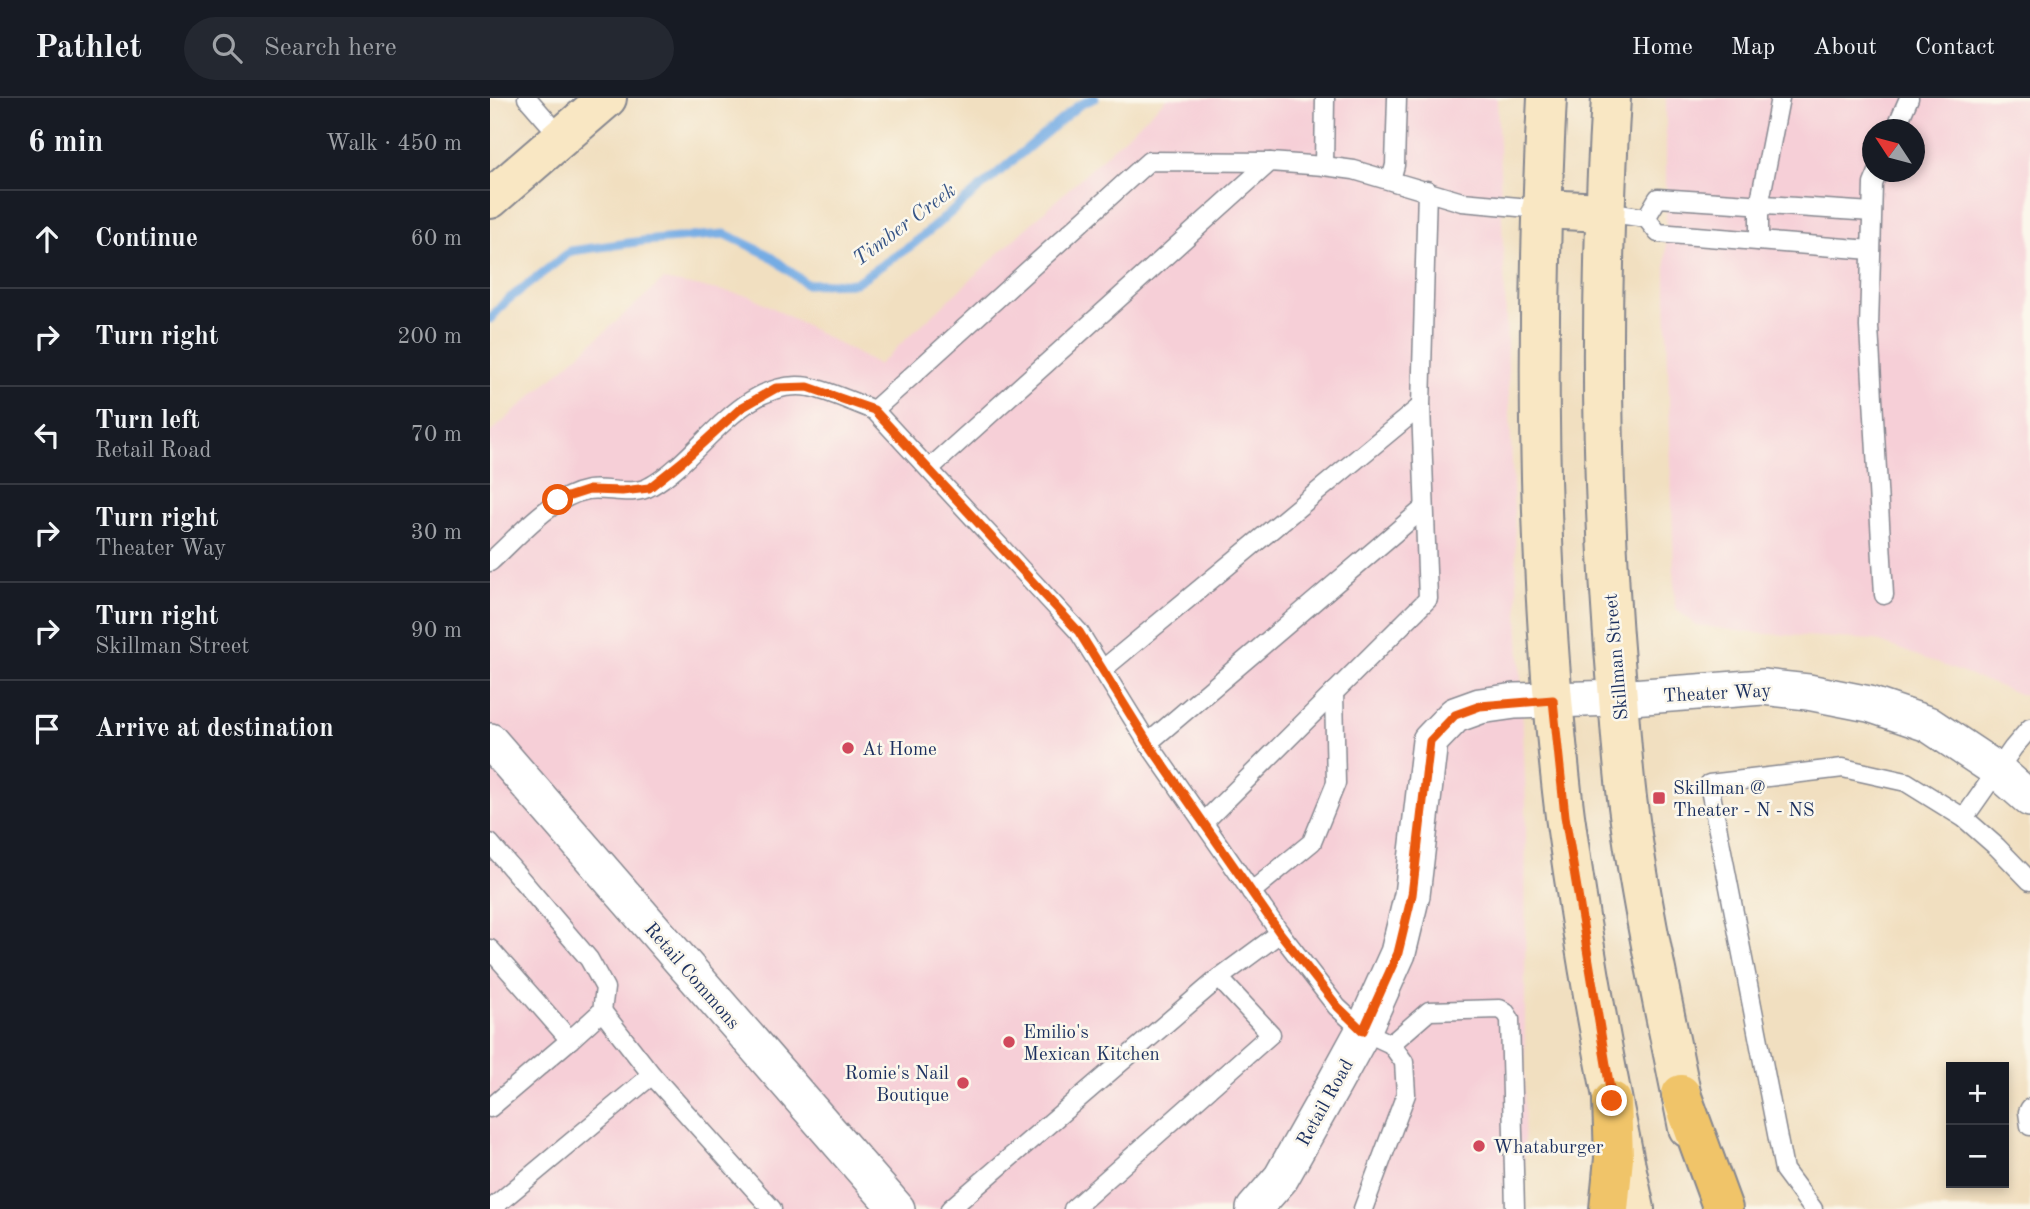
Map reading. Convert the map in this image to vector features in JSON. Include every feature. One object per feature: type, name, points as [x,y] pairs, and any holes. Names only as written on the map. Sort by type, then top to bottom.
[{"type":"main road","points":[[490,199],[607,98]]},
{"type":"main road","points":[[1547,98],[1541,209],[1538,410],[1544,571],[1553,700],[1565,816],[1612,1101],[1635,1209]]},
{"type":"main road","name":"Skillman Street","points":[[1611,98],[1604,212],[1603,454],[1618,698],[1628,805],[1643,904],[1704,1209]]},
{"type":"main road","points":[[1541,209],[1604,212]]},
{"type":"main road","points":[[1681,1094],[1723,1209]]},
{"type":"main road","points":[[1609,1209],[1614,1157],[1612,1101]]},
{"type":"street","name":"Theater Way","points":[[1430,741],[1455,715],[1480,706],[1763,687],[1808,691],[1869,704],[1928,724],[1997,770],[2030,799]]},
{"type":"street","name":"Retail Commons","points":[[490,741],[897,1209]]},
{"type":"street","name":"Retail Road","points":[[1254,1209],[1281,1178],[1377,1037],[1412,895],[1430,741]]},
{"type":"lane","points":[[527,98],[561,137]]},
{"type":"lane","points":[[1324,166],[1325,98]]},
{"type":"lane","points":[[1391,180],[1395,165],[1397,98]]},
{"type":"lane","points":[[1759,241],[1759,206],[1780,98]]},
{"type":"lane","points":[[1900,119],[1909,98]]},
{"type":"lane","points":[[874,410],[1149,161],[1270,162],[1324,166],[1354,170],[1462,202],[1541,209]]},
{"type":"lane","points":[[929,469],[1270,162]]},
{"type":"lane","points":[[1873,182],[1868,327],[1884,594]]},
{"type":"lane","points":[[1203,823],[1428,600],[1421,406],[1427,190]]},
{"type":"lane","points":[[1646,218],[1658,198],[1872,212]]},
{"type":"lane","points":[[1604,212],[1646,218],[1658,233],[1871,250]]},
{"type":"lane","points":[[490,562],[558,500],[589,490],[649,488],[741,408],[776,388],[808,387],[874,410],[1079,632],[1148,743],[1280,933],[1338,1007],[1404,1062],[1406,1094],[1363,1209]]},
{"type":"lane","points":[[1102,670],[1421,406]]},
{"type":"lane","points":[[1148,743],[1424,508]]},
{"type":"lane","points":[[1251,892],[1312,842],[1336,783],[1334,692]]},
{"type":"lane","points":[[1964,818],[2030,728]]},
{"type":"lane","points":[[1813,1209],[1784,1170],[1709,784],[1843,768],[1906,782],[1964,818],[2030,881]]},
{"type":"lane","points":[[490,843],[589,959],[605,988],[602,1011],[490,1108]]},
{"type":"lane","points":[[950,1209],[1219,978],[1280,933]]},
{"type":"lane","points":[[490,950],[570,1040]]},
{"type":"lane","points":[[1073,1209],[1271,1034],[1219,978]]},
{"type":"lane","points":[[1377,1037],[1429,1011],[1500,1009],[1506,1013],[1510,1019],[1515,1209]]},
{"type":"lane","points":[[602,1011],[652,1075],[772,1209]]},
{"type":"lane","points":[[491,1209],[652,1075]]},
{"type":"lane","points":[[2030,1108],[2030,1126]]},
{"type":"shaded area","points":[[1167,98],[1497,98],[1526,804],[1524,1209],[490,1209],[490,433],[663,280],[751,296],[878,365]]},
{"type":"shaded area","points":[[1666,98],[2030,98],[2030,698],[1875,640],[1752,633],[1695,625],[1675,608],[1666,294]]},
{"type":"waterway","name":"Timber Creek","points":[[490,319],[505,302],[571,251],[643,241],[725,234],[769,255],[806,284],[855,283],[912,245],[1079,105],[1095,98]]},
{"type":"place","name":"At Home","points":[[848,748]]},
{"type":"place","name":"Skillman @ Theater - N - NS","points":[[1659,798]]},
{"type":"place","name":"Emilio's Mexican Kitchen","points":[[1009,1042]]},
{"type":"place","name":"Romie's Nail Boutique","points":[[963,1083]]},
{"type":"place","name":"Whataburger","points":[[1479,1146]]},
{"type":"route","points":[[558,500],[589,490],[649,488],[741,408],[776,388],[808,387],[874,410],[1079,632],[1148,743],[1280,933],[1338,1007],[1363,1031],[1398,953],[1412,895],[1430,741],[1455,715],[1480,706],[1515,701],[1553,700],[1565,816],[1612,1101]]}]
